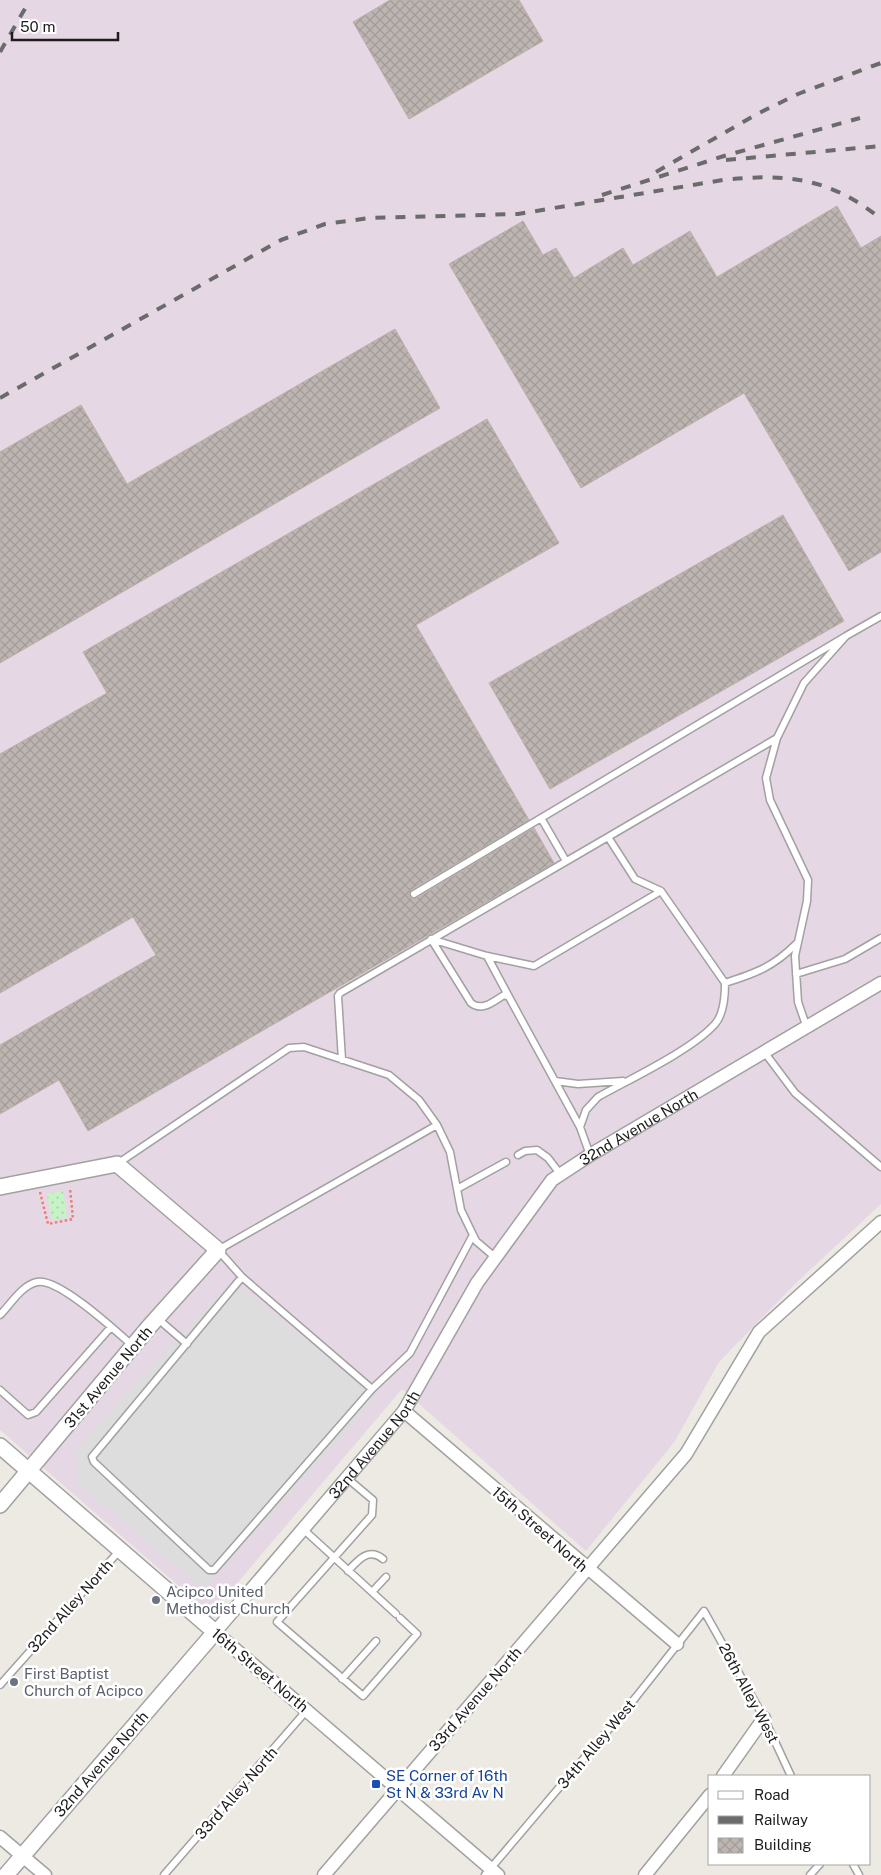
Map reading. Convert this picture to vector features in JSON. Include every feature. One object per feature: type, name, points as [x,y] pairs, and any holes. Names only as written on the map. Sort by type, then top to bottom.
[{"type":"street","name":"32nd Avenue North","points":[[6,1875],[404,1411],[477,1283],[552,1180],[590,1155],[881,984]]},
{"type":"street","points":[[0,1187],[117,1164],[218,1250]]},
{"type":"street","name":"33rd Avenue North","points":[[324,1875],[686,1454],[759,1332],[881,1222]]},
{"type":"street","name":"31st Avenue North","points":[[0,1505],[133,1346],[218,1250]]},
{"type":"street","name":"15th Street North","points":[[404,1411],[677,1644]]},
{"type":"street","name":"16th Street North","points":[[0,1446],[398,1788],[491,1873]]},
{"type":"street","points":[[724,1775],[764,1718]]},
{"type":"street","points":[[645,1875],[708,1797]]},
{"type":"street","points":[[0,1837],[45,1875]]},
{"type":"lane","points":[[414,894],[881,616]]},
{"type":"lane","points":[[807,1028],[798,1002],[795,956],[807,901],[808,880],[770,800],[766,778],[777,738],[804,683],[846,636]]},
{"type":"lane","points":[[342,1060],[338,994],[777,738]]},
{"type":"lane","points":[[541,818],[566,861]]},
{"type":"lane","points":[[580,1127],[586,1110],[598,1097],[696,1040],[717,1022],[725,1001],[725,983],[662,891],[636,879],[608,837]]},
{"type":"lane","points":[[431,939],[487,956],[534,966],[662,891]]},
{"type":"lane","points":[[796,974],[845,959],[881,938]]},
{"type":"lane","points":[[431,939],[471,1003],[476,1007],[482,1007],[504,995],[509,997]]},
{"type":"lane","points":[[725,983],[760,972],[779,961],[797,943]]},
{"type":"lane","points":[[487,956],[580,1127],[590,1155]]},
{"type":"lane","points":[[117,1164],[289,1048],[304,1047],[389,1075],[419,1100],[437,1125],[450,1152],[461,1210],[476,1241],[496,1258]]},
{"type":"lane","points":[[765,1053],[795,1094],[881,1167]]},
{"type":"lane","points":[[555,1081],[578,1084],[626,1081]]},
{"type":"lane","points":[[372,1388],[242,1277],[218,1250],[437,1125]]},
{"type":"lane","points":[[518,1155],[525,1151],[537,1150],[548,1158],[561,1175]]},
{"type":"lane","points":[[457,1189],[506,1162]]},
{"type":"lane","points":[[242,1277],[92,1459],[209,1570],[214,1570],[372,1388],[410,1353],[474,1235]]},
{"type":"lane","points":[[0,1315],[27,1286],[37,1282],[53,1284],[90,1309],[133,1346]]},
{"type":"lane","points":[[157,1318],[186,1344]]},
{"type":"lane","points":[[0,1390],[28,1415],[36,1412],[111,1327]]},
{"type":"lane","points":[[303,1529],[335,1558],[348,1571],[372,1592],[417,1634],[363,1696],[277,1622],[335,1558],[372,1515],[373,1500],[347,1478]]},
{"type":"lane","name":"32nd Alley North","points":[[0,1685],[120,1549]]},
{"type":"lane","points":[[348,1571],[359,1559],[368,1554],[378,1554],[383,1559]]},
{"type":"lane","points":[[372,1592],[386,1577]]},
{"type":"lane","name":"34th Alley West","points":[[491,1873],[704,1611]]},
{"type":"lane","name":"26th Alley West","points":[[704,1611],[764,1718],[791,1775]]},
{"type":"lane","points":[[342,1679],[376,1641]]},
{"type":"lane","name":"33rd Alley North","points":[[164,1875],[307,1710]]},
{"type":"lane","points":[[810,1875],[819,1865]]},
{"type":"path","points":[[39,1190],[48,1224],[73,1219],[70,1184]]},
{"type":"shaded area","points":[[0,0],[881,0],[881,1204],[796,1283],[719,1362],[675,1441],[586,1551],[402,1389],[211,1614],[0,1430]]},
{"type":"shaded area","points":[[232,1280],[376,1398],[204,1589],[77,1483],[79,1466],[74,1454],[116,1405]]},
{"type":"green space","points":[[63,1191],[67,1217],[52,1220],[47,1194]]},
{"type":"building","points":[[390,0],[519,0],[543,41],[409,119],[353,22]]},
{"type":"building","points":[[837,206],[861,248],[881,236],[881,552],[849,571],[744,393],[581,488],[449,264],[523,221],[543,255],[556,248],[574,278],[623,248],[633,265],[690,231],[717,277]]},
{"type":"building","points":[[395,329],[440,408],[0,663],[0,452],[81,405],[127,484]]},
{"type":"building","points":[[487,419],[559,543],[416,625],[529,820],[411,890],[409,895],[412,899],[417,898],[534,828],[554,863],[88,1131],[59,1080],[0,1114],[0,1045],[156,955],[133,917],[0,993],[0,754],[107,693],[83,652]]},
{"type":"building","points":[[783,515],[844,621],[550,789],[489,683]]},
{"type":"railway","points":[[0,52],[30,0]]},
{"type":"railway","points":[[656,172],[757,114],[798,94],[881,63]]},
{"type":"railway","points":[[602,195],[724,156],[860,118]]},
{"type":"railway","points":[[726,160],[881,146]]},
{"type":"railway","points":[[0,398],[281,240],[325,224],[370,218],[518,214],[723,180],[767,177],[787,178],[826,187],[862,205],[881,219]]},
{"type":"place","name":"Acipco United Methodist Church","points":[[156,1600]]},
{"type":"place","name":"First Baptist Church of Acipco","points":[[14,1682]]},
{"type":"place","name":"SE Corner of 16th St N & 33rd Av N","points":[[376,1784]]}]
